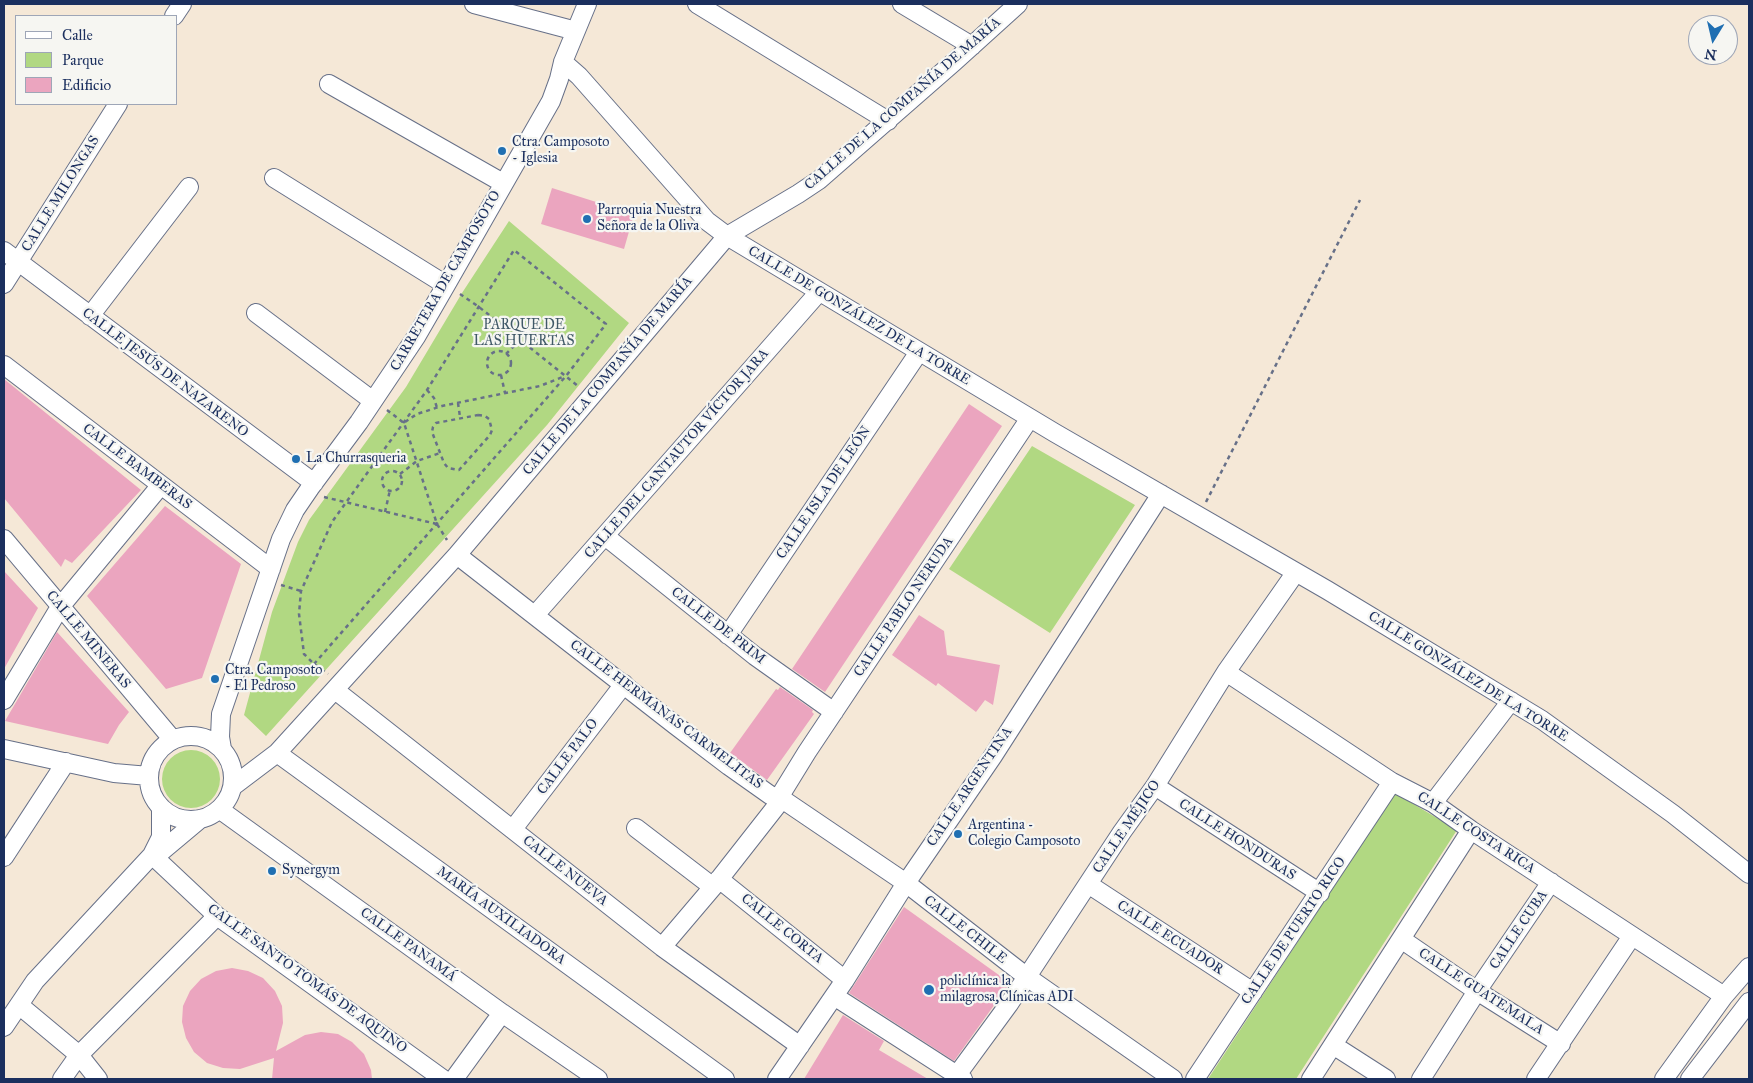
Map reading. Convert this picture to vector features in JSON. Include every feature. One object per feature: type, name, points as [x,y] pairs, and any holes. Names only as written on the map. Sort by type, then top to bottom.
[{"type":"street","points":[[175,15],[182,4]]},
{"type":"street","points":[[474,4],[576,31]]},
{"type":"street","name":"CARRETERA DE CAMPOSOTO","points":[[198,736],[211,727],[221,714],[281,539],[295,510],[416,337],[446,285],[551,100],[563,62],[586,4]]},
{"type":"street","points":[[697,4],[888,121]]},
{"type":"street","points":[[902,4],[972,46]]},
{"type":"street","points":[[999,22],[1005,4]]},
{"type":"street","name":"CALLE DE LA COMPAÑÍA DE MARÍA","points":[[232,787],[277,753],[457,555],[727,236],[809,187],[888,121],[1018,4]]},
{"type":"street","name":"CALLE DE GONZÁLEZ DE LA TORRE","points":[[563,62],[579,76],[707,221],[727,236],[1030,418],[1199,516]]},
{"type":"street","points":[[329,84],[503,183]]},
{"type":"street","name":"CALLE MILONGAS","points":[[4,284],[11,257],[117,105]]},
{"type":"street","points":[[274,178],[446,285]]},
{"type":"street","points":[[90,316],[189,187]]},
{"type":"street","name":"CALLE JESÚS DE NAZARENO","points":[[11,257],[312,485]]},
{"type":"street","name":"CALLE DEL CANTAUTOR VÍCTOR JARA","points":[[535,615],[819,292]]},
{"type":"street","points":[[256,313],[373,401]]},
{"type":"street","name":"CALLE ISLA DE LEÓN","points":[[728,635],[919,352]]},
{"type":"street","name":"CALLE BAMBERAS","points":[[4,365],[161,485],[269,575]]},
{"type":"street","name":"CALLE PABLO NERUDA","points":[[662,947],[716,883],[782,799],[783,791],[834,712],[1030,418]]},
{"type":"street","points":[[4,700],[60,607],[161,485]]},
{"type":"street","name":"CALLE ARGENTINA","points":[[778,1079],[845,980],[906,883],[993,756],[1161,494]]},
{"type":"street","name":"CALLE GONZÁLEZ DE LA TORRE","points":[[1199,516],[1542,720],[1673,814],[1749,874]]},
{"type":"street","name":"CALLE DE PRIM","points":[[605,536],[728,635],[834,712]]},
{"type":"street","name":"CALLE MINERAS","points":[[4,539],[173,740]]},
{"type":"street","name":"CALLE HERMANAS CARMELITAS","points":[[457,555],[729,766],[770,795],[782,799],[906,883]]},
{"type":"street","name":"CALLE MÉJICO","points":[[958,1078],[1122,832],[1155,786],[1226,672],[1296,572]]},
{"type":"street","name":"CALLE COSTA RICA","points":[[1226,672],[1392,782],[1433,802],[1470,830],[1724,996]]},
{"type":"street","name":"CALLE PALO","points":[[513,830],[624,684]]},
{"type":"street","name":"CALLE NUEVA","points":[[339,686],[513,830],[662,947],[800,1046]]},
{"type":"street","points":[[1433,802],[1510,701]]},
{"type":"street","name":"CARRETERA DE CAMPOSOTO","points":[[221,714],[222,749]]},
{"type":"street","points":[[186,736],[198,736],[211,741],[222,749],[229,760],[233,773],[232,787],[227,799],[219,809],[210,815],[200,819],[188,820],[177,818],[156,802],[150,789],[148,776],[151,764],[156,754],[173,740],[186,736]]},
{"type":"street","points":[[4,749],[114,773],[148,776]]},
{"type":"street","name":"MARÍA AUXILIADORA","points":[[277,753],[725,1079]]},
{"type":"street","points":[[4,857],[66,762]]},
{"type":"street","name":"CALLE DE PUERTO RICO","points":[[1195,1079],[1320,894],[1392,782]]},
{"type":"street","name":"CALLE HONDURAS","points":[[1155,786],[1320,894]]},
{"type":"street","points":[[4,1027],[35,981],[152,855],[161,837],[161,807]]},
{"type":"street","name":"CALLE PANAMÁ","points":[[219,809],[502,1013],[598,1079]]},
{"type":"street","points":[[152,855],[162,850],[200,819]]},
{"type":"street","name":"CALLE CORTA","points":[[636,828],[716,883],[845,980]]},
{"type":"street","points":[[1310,1079],[1334,1045],[1470,830]]},
{"type":"street","name":"CALLE SANTO TOMÁS DE AQUINO","points":[[152,855],[217,916],[443,1079]]},
{"type":"street","name":"CALLE CUBA","points":[[1421,1079],[1477,991],[1551,882]]},
{"type":"street","name":"CALLE CHILE","points":[[906,883],[1027,977],[1173,1079]]},
{"type":"street","name":"CALLE ECUADOR","points":[[1088,884],[1253,992]]},
{"type":"street","points":[[62,1079],[79,1055],[217,916]]},
{"type":"street","points":[[1536,1079],[1632,936]]},
{"type":"street","name":"CALLE GUATEMALA","points":[[1401,939],[1477,991],[1561,1044]]},
{"type":"street","points":[[1664,1079],[1724,996],[1749,967]]},
{"type":"street","points":[[834,996],[958,1078]]},
{"type":"street","points":[[1690,1079],[1749,1002]]},
{"type":"street","points":[[19,1005],[79,1055],[98,1079]]},
{"type":"street","points":[[454,1079],[502,1013]]},
{"type":"street","points":[[1334,1045],[1386,1079]]},
{"type":"path","points":[[1199,516],[1360,200]]},
{"type":"path","points":[[314,664],[566,376],[606,324],[514,250],[427,390],[332,522],[301,591],[299,614],[304,654],[314,664],[339,686]]},
{"type":"path","points":[[446,285],[479,307],[592,396]]},
{"type":"path","points":[[506,354],[520,340]]},
{"type":"path","points":[[494,352],[506,354],[510,360],[508,371],[501,374],[490,371],[488,368],[488,357],[494,352]]},
{"type":"path","points":[[501,374],[505,393]]},
{"type":"path","points":[[404,422],[417,414],[437,408],[540,386],[566,376]]},
{"type":"path","points":[[427,390],[434,398],[437,408]]},
{"type":"path","points":[[373,401],[404,422],[437,524],[457,555]]},
{"type":"path","points":[[458,403],[460,418]]},
{"type":"path","points":[[478,414],[490,419],[492,424],[490,435],[459,470],[448,468],[440,453],[432,432],[433,426],[436,423],[478,414]]},
{"type":"path","points":[[400,475],[417,461],[440,453]]},
{"type":"path","points":[[391,470],[400,475],[402,481],[399,488],[390,490],[382,485],[383,475],[391,470]]},
{"type":"path","points":[[312,485],[321,496],[437,524]]},
{"type":"path","points":[[385,512],[390,490]]},
{"type":"path","points":[[269,575],[301,591]]},
{"type":"green space","name":"PARQUE DE LAS HUERTAS","points":[[509,221],[629,323],[547,425],[266,736],[244,715],[272,612],[298,542],[309,520],[406,387],[462,293]]},
{"type":"green space","points":[[1032,446],[1135,505],[1050,633],[949,569]]},
{"type":"green space","points":[[185,750],[197,750],[212,758],[220,773],[220,785],[212,800],[197,808],[185,808],[170,800],[162,785],[162,773],[170,758]]},
{"type":"green space","points":[[1395,793],[1457,830],[1296,1079],[1208,1079]]},
{"type":"building","name":"Parroquia Nuestra Señora de la Oliva","points":[[552,188],[634,214],[624,249],[541,224]]},
{"type":"building","points":[[4,379],[141,490],[72,563],[65,559],[61,567],[4,498]]},
{"type":"building","points":[[969,404],[1002,426],[825,692],[792,669]]},
{"type":"building","points":[[165,506],[241,564],[202,678],[166,689],[87,596]]},
{"type":"building","points":[[4,571],[38,608],[4,669]]},
{"type":"building","points":[[919,615],[944,631],[947,655],[1000,665],[993,705],[985,700],[976,712],[938,683],[936,686],[892,655]]},
{"type":"building","points":[[57,632],[129,712],[108,744],[5,721]]},
{"type":"building","points":[[780,687],[813,710],[814,714],[767,780],[730,753],[776,689],[778,690]]},
{"type":"building","name":"policlínica la milagrosa,Clínicas ADI","points":[[904,907],[1010,983],[954,1061],[849,993]]},
{"type":"building","points":[[232,968],[248,971],[263,978],[275,991],[282,1006],[283,1023],[276,1051],[305,1035],[321,1032],[338,1034],[352,1042],[364,1054],[371,1070],[372,1079],[272,1079],[274,1058],[240,1069],[223,1068],[207,1063],[194,1052],[186,1038],[182,1022],[183,1006],[190,991],[201,979],[216,971]]},
{"type":"building","points":[[843,1015],[884,1041],[879,1050],[928,1079],[804,1079]]},
{"type":"place","name":"Ctra. Camposoto - Iglesia","points":[[502,151]]},
{"type":"place","name":"Parroquia Nuestra Señora de la Oliva","points":[[587,219]]},
{"type":"place","name":"La Churrasqueria","points":[[296,459]]},
{"type":"place","name":"Ctra. Camposoto - El Pedroso","points":[[215,679]]},
{"type":"place","name":"Argentina - Colegio Camposoto","points":[[958,834]]},
{"type":"place","name":"Synergym","points":[[272,871]]},
{"type":"place","name":"policlínica la milagrosa,Clínicas ADI","points":[[929,990]]}]
